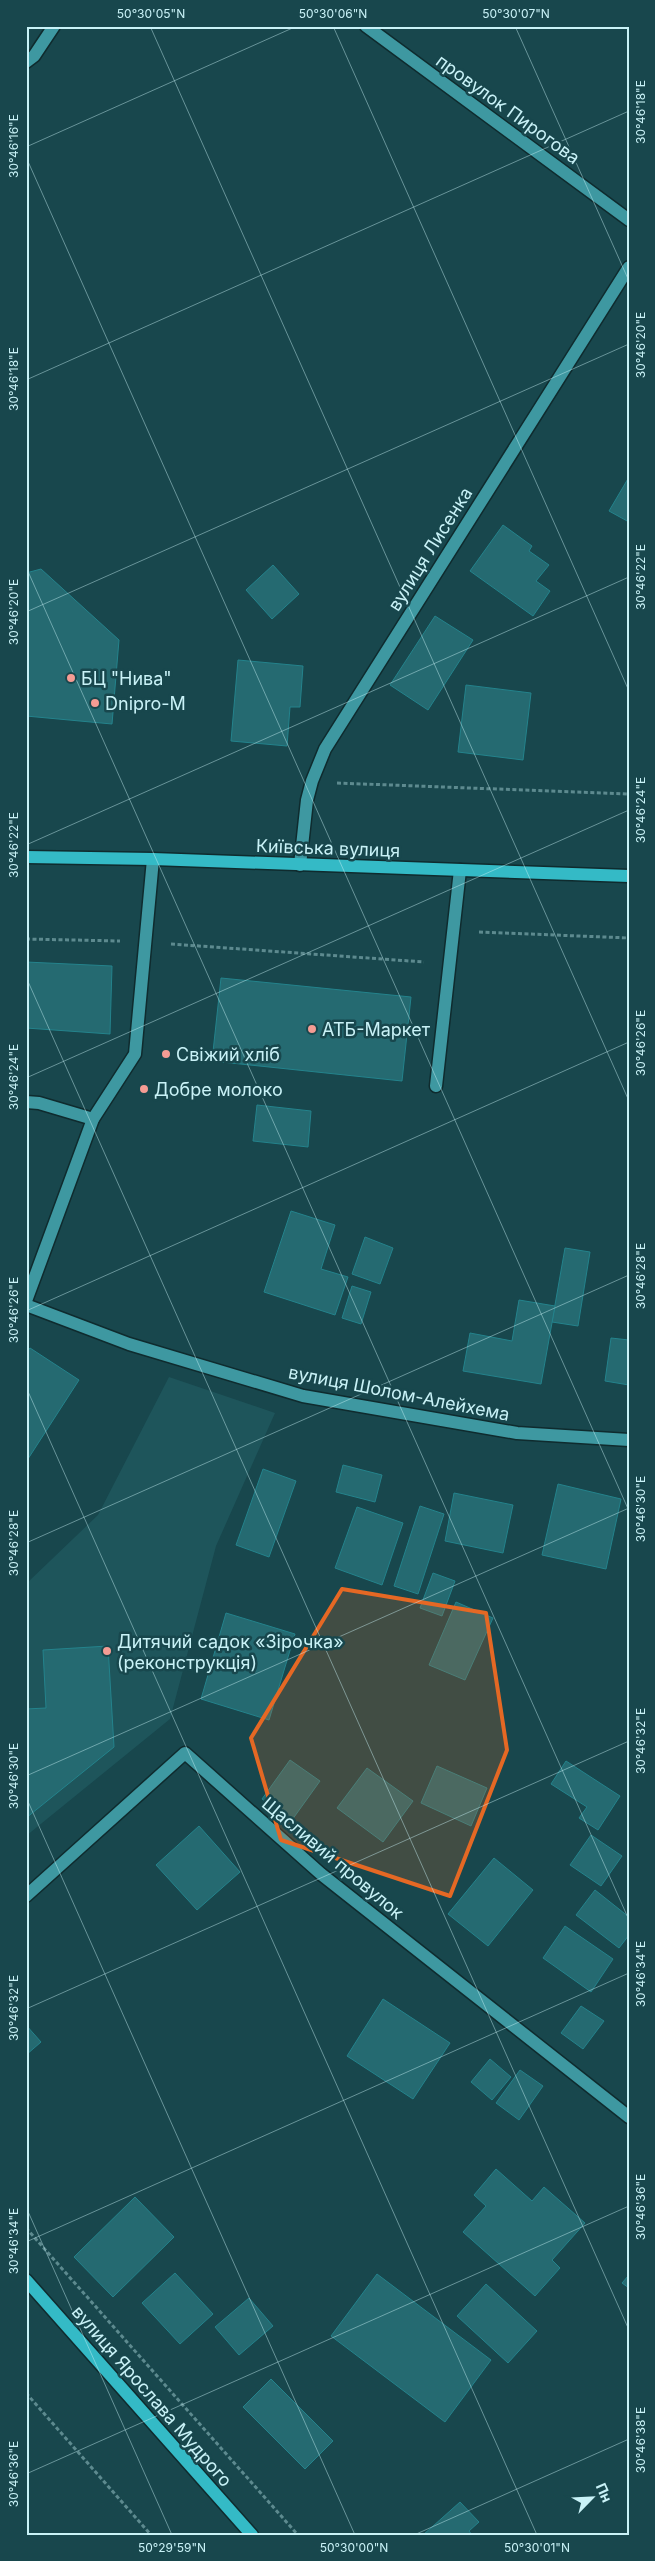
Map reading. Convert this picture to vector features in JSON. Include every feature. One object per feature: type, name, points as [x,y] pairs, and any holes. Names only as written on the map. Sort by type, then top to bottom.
[{"type":"main road","name":"Київська вулиця","points":[[26,857],[153,859],[629,876]]},
{"type":"main road","name":"вулиця Ярослава Мудрого","points":[[26,2280],[252,2535]]},
{"type":"street","points":[[26,62],[34,56],[54,26]]},
{"type":"street","name":"провулок Пирогова","points":[[366,26],[629,220]]},
{"type":"street","name":"вулиця Лисенка","points":[[300,865],[307,800],[312,781],[325,749],[629,267]]},
{"type":"street","points":[[27,1296],[93,1120],[135,1054],[153,859]]},
{"type":"street","points":[[436,1086],[460,870]]},
{"type":"street","points":[[26,1102],[38,1103],[93,1120]]},
{"type":"street","name":"вулиця Шолом-Алейхема","points":[[27,1296],[130,1344],[303,1396],[517,1433],[629,1440]]},
{"type":"street","name":"Щасливий провулок","points":[[26,1896],[185,1753],[321,1874],[629,2117]]},
{"type":"path","points":[[335,782],[629,794]]},
{"type":"path","points":[[453,931],[629,938]]},
{"type":"path","points":[[26,939],[146,942],[450,964]]},
{"type":"path","points":[[26,2228],[298,2535]]},
{"type":"path","points":[[26,2393],[151,2535]]},
{"type":"highlighted area","points":[[342,1589],[486,1613],[507,1750],[450,1896],[281,1840],[251,1738]]},
{"type":"shaded area","name":"Дитячий садок «Зірочка» (реконструкція)","points":[[169,1377],[275,1413],[216,1546],[170,1719],[26,1836],[26,1584],[98,1515]]},
{"type":"building","points":[[629,477],[629,522],[609,511]]},
{"type":"building","points":[[503,525],[532,546],[529,551],[549,565],[536,581],[550,591],[533,616],[470,571]]},
{"type":"building","points":[[273,565],[299,594],[272,619],[246,590]]},
{"type":"building","name":"БЦ \"Нива\"","points":[[41,569],[119,640],[112,724],[26,716],[26,573]]},
{"type":"building","points":[[435,616],[473,640],[428,710],[390,685]]},
{"type":"building","points":[[238,660],[303,666],[300,707],[290,707],[287,746],[231,741]]},
{"type":"building","points":[[466,685],[531,693],[523,760],[458,752]]},
{"type":"building","points":[[26,962],[112,966],[110,1034],[26,1028]]},
{"type":"building","name":"АТБ-Маркет","points":[[221,978],[411,997],[402,1081],[212,1061]]},
{"type":"building","points":[[257,1105],[311,1111],[308,1147],[253,1141]]},
{"type":"building","points":[[291,1211],[335,1225],[321,1269],[348,1277],[335,1315],[264,1292]]},
{"type":"building","points":[[365,1237],[393,1248],[380,1284],[352,1274]]},
{"type":"building","points":[[565,1248],[590,1252],[578,1326],[552,1322]]},
{"type":"building","points":[[352,1286],[371,1292],[361,1324],[342,1318]]},
{"type":"building","points":[[519,1300],[555,1306],[541,1384],[463,1371],[470,1333],[512,1341]]},
{"type":"building","points":[[611,1338],[629,1340],[629,1385],[605,1381]]},
{"type":"building","points":[[30,1348],[79,1380],[26,1462],[26,1353]]},
{"type":"building","points":[[343,1465],[382,1475],[375,1502],[336,1492]]},
{"type":"building","points":[[263,1469],[296,1481],[269,1557],[236,1545]]},
{"type":"building","points":[[558,1484],[621,1499],[606,1569],[542,1555]]},
{"type":"building","points":[[454,1493],[513,1505],[503,1553],[445,1541]]},
{"type":"building","points":[[420,1506],[444,1514],[418,1594],[394,1586]]},
{"type":"building","points":[[357,1507],[403,1523],[382,1585],[335,1568]]},
{"type":"building","points":[[433,1573],[455,1581],[442,1616],[420,1608]]},
{"type":"building","points":[[456,1602],[493,1618],[465,1680],[429,1665]]},
{"type":"building","points":[[226,1613],[295,1634],[269,1720],[201,1699]]},
{"type":"building","points":[[108,1646],[114,1747],[26,1818],[26,1709],[46,1708],[43,1650]]},
{"type":"building","points":[[290,1760],[320,1781],[292,1820],[262,1799]]},
{"type":"building","points":[[566,1761],[620,1796],[598,1830],[579,1818],[587,1807],[551,1784]]},
{"type":"building","points":[[437,1766],[487,1788],[471,1826],[421,1803]]},
{"type":"building","points":[[367,1768],[413,1801],[383,1842],[337,1808]]},
{"type":"building","points":[[199,1826],[240,1872],[197,1910],[156,1865]]},
{"type":"building","points":[[591,1835],[622,1856],[601,1886],[570,1865]]},
{"type":"building","points":[[494,1858],[533,1890],[488,1946],[448,1914]]},
{"type":"building","points":[[595,1890],[629,1917],[629,1935],[619,1948],[576,1915]]},
{"type":"building","points":[[565,1926],[613,1959],[591,1992],[543,1958]]},
{"type":"building","points":[[383,1999],[450,2043],[413,2099],[347,2056]]},
{"type":"building","points":[[581,2006],[604,2021],[583,2049],[561,2033]]},
{"type":"building","points":[[26,2025],[41,2042],[26,2055]]},
{"type":"building","points":[[490,2059],[511,2077],[492,2100],[471,2082]]},
{"type":"building","points":[[520,2070],[543,2086],[519,2120],[496,2103]]},
{"type":"building","points":[[496,2169],[532,2201],[544,2187],[585,2223],[552,2260],[560,2268],[535,2296],[463,2232],[486,2206],[474,2195]]},
{"type":"building","points":[[135,2197],[174,2237],[113,2297],[74,2257]]},
{"type":"building","points":[[175,2273],[213,2314],[180,2344],[142,2303]]},
{"type":"building","points":[[377,2274],[491,2360],[445,2422],[331,2336]]},
{"type":"building","points":[[629,2275],[629,2288],[622,2283]]},
{"type":"building","points":[[486,2284],[537,2331],[508,2363],[457,2316]]},
{"type":"building","points":[[249,2298],[273,2326],[239,2355],[215,2327]]},
{"type":"building","points":[[271,2379],[333,2441],[305,2469],[243,2407]]},
{"type":"building","points":[[460,2502],[479,2522],[469,2531],[472,2535],[423,2535]]},
{"type":"place","name":"БЦ \"Нива\"","points":[[71,678]]},
{"type":"place","name":"Dnipro-M","points":[[95,703]]},
{"type":"place","name":"АТБ-Маркет","points":[[312,1029]]},
{"type":"place","name":"Свіжий хліб","points":[[166,1054]]},
{"type":"place","name":"Добре молоко","points":[[144,1089]]},
{"type":"place","name":"Дитячий садок «Зірочка» (реконструкція)","points":[[107,1651]]}]
